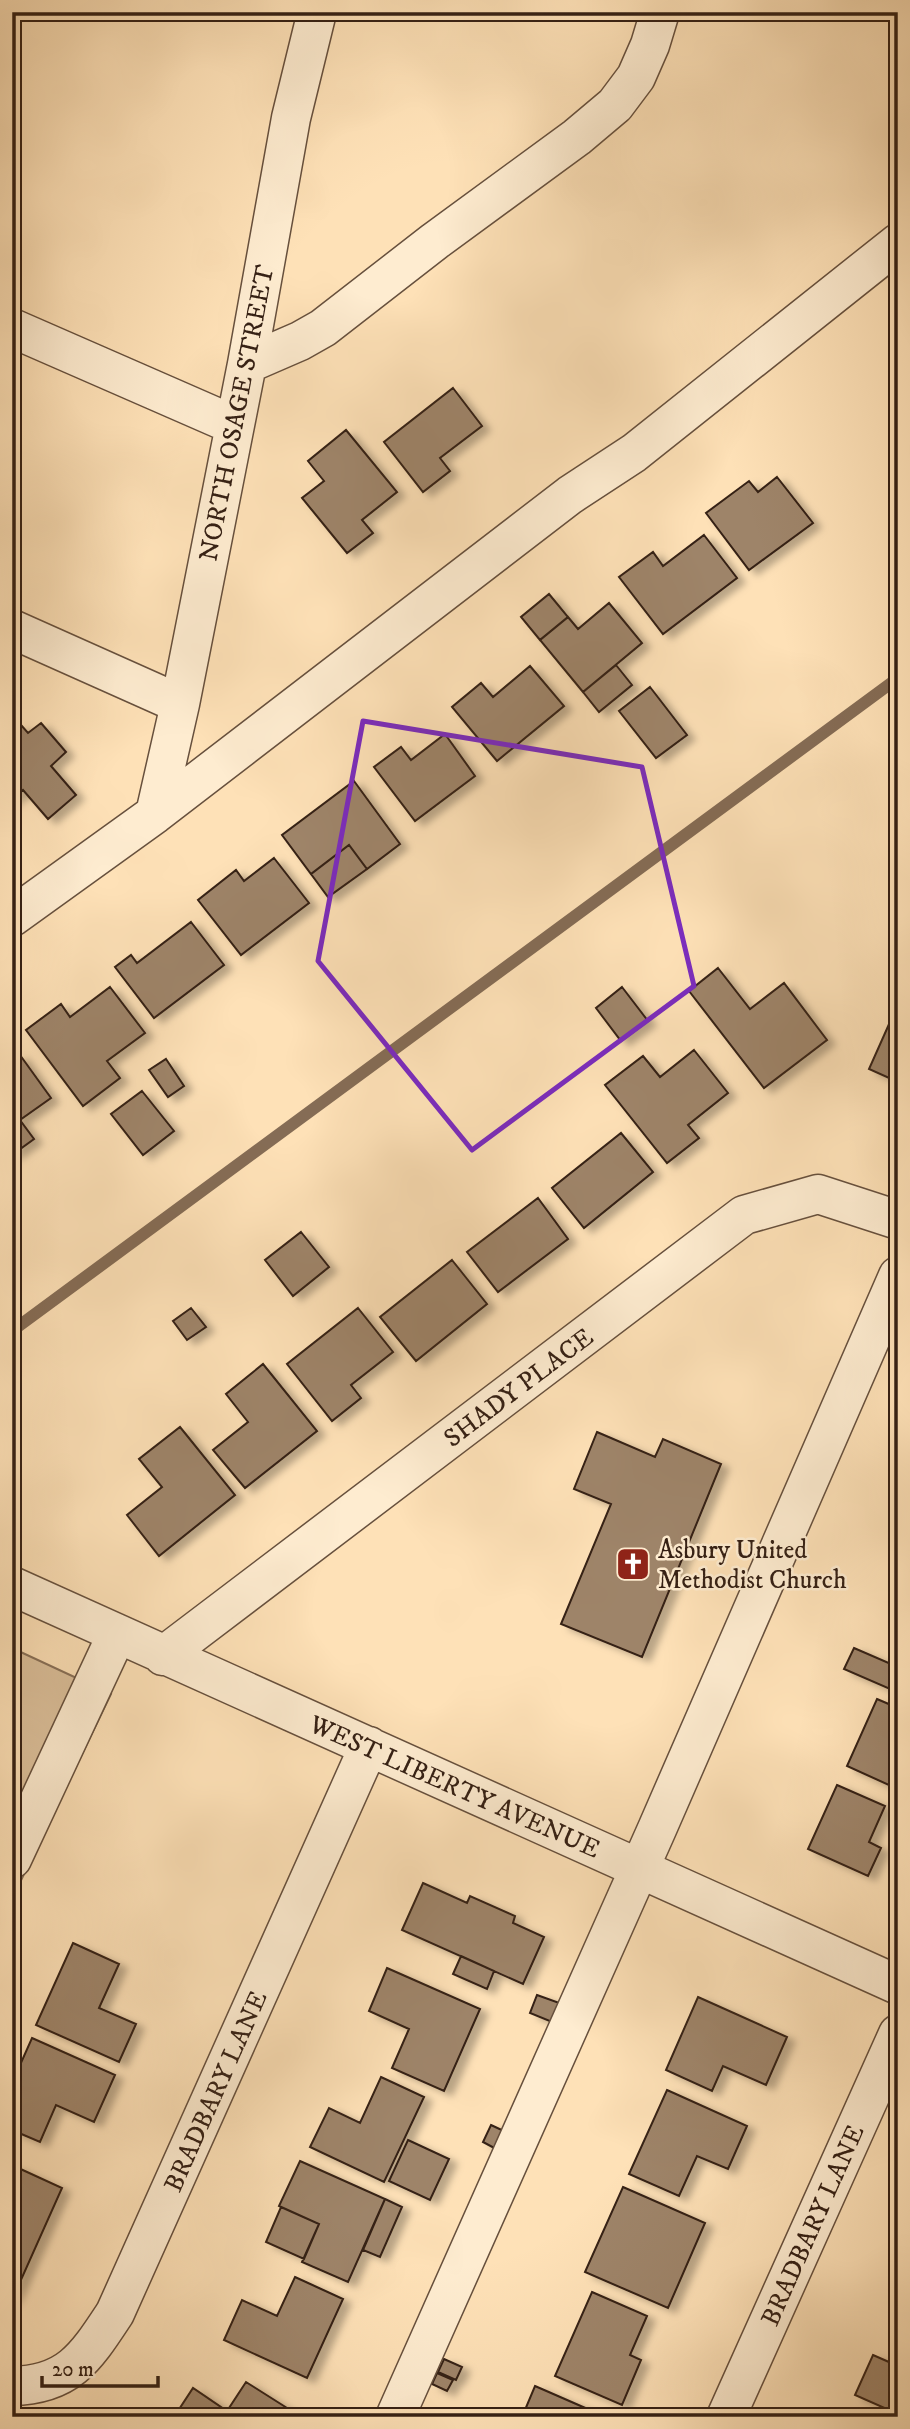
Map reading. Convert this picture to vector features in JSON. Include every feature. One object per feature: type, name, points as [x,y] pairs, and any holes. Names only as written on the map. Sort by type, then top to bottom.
[{"type":"street","name":"NORTH OSAGE STREET","points":[[155,814],[180,704],[247,364],[291,118],[317,12]]},
{"type":"street","points":[[247,364],[323,328],[435,241],[577,137],[615,105],[636,77],[660,12]]},
{"type":"street","points":[[12,917],[155,814],[570,495],[634,453],[898,243]]},
{"type":"street","points":[[12,328],[234,425]]},
{"type":"street","points":[[12,629],[180,704]]},
{"type":"street","name":"SHADY PLACE","points":[[163,1656],[744,1215],[818,1194],[898,1220]]},
{"type":"street","points":[[395,2417],[898,1276]]},
{"type":"street","name":"WEST LIBERTY AVENUE","points":[[12,1586],[898,1985]]},
{"type":"street","points":[[12,1858],[117,1634]]},
{"type":"street","name":"BRADBARY LANE","points":[[12,2386],[27,2386],[64,2375],[87,2354],[115,2313],[369,1746]]},
{"type":"street","name":"BRADBARY LANE","points":[[726,2417],[898,2034]]},
{"type":"highlighted area","points":[[363,721],[642,767],[694,986],[472,1150],[318,961]]},
{"type":"shaded area","points":[[12,1648],[111,1694],[12,1899]]},
{"type":"building","points":[[453,388],[482,426],[440,458],[450,471],[423,492],[384,442]]},
{"type":"building","points":[[346,430],[397,492],[362,520],[373,533],[347,553],[302,498],[324,481],[308,461]]},
{"type":"building","points":[[777,477],[813,523],[749,570],[706,513],[749,481],[758,492]]},
{"type":"building","points":[[704,535],[737,578],[663,634],[619,577],[653,552],[663,566]]},
{"type":"building","points":[[549,594],[568,617],[540,640],[521,617]]},
{"type":"building","points":[[609,603],[642,643],[583,692],[540,640],[568,617],[578,629]]},
{"type":"building","points":[[616,665],[632,685],[599,712],[583,692]]},
{"type":"building","points":[[530,666],[564,706],[497,761],[452,707],[481,683],[493,697]]},
{"type":"building","points":[[650,687],[687,735],[656,758],[619,711]]},
{"type":"building","points":[[41,723],[66,752],[51,766],[76,795],[48,819],[23,790],[12,800],[12,733],[21,725],[28,733]]},
{"type":"building","points":[[445,734],[475,776],[415,821],[374,767],[401,747],[411,760]]},
{"type":"building","points":[[354,781],[400,844],[367,869],[349,845],[311,874],[282,835]]},
{"type":"building","points":[[349,845],[367,869],[328,897],[311,874]]},
{"type":"building","points":[[274,858],[309,903],[241,955],[198,900],[236,870],[244,881]]},
{"type":"building","points":[[191,922],[224,965],[154,1018],[115,967],[131,955],[137,963]]},
{"type":"building","points":[[718,968],[750,1009],[784,983],[827,1040],[764,1088],[689,991]]},
{"type":"building","points":[[110,987],[145,1033],[107,1061],[120,1078],[83,1106],[26,1030],[61,1004],[70,1017]]},
{"type":"building","points":[[622,987],[648,1021],[621,1041],[596,1008]]},
{"type":"building","points":[[898,1004],[898,1082],[869,1069]]},
{"type":"building","points":[[694,1050],[728,1093],[688,1125],[699,1138],[667,1163],[605,1085],[643,1056],[660,1077]]},
{"type":"building","points":[[20,1055],[51,1098],[20,1120],[34,1139],[12,1155],[12,1061]]},
{"type":"building","points":[[166,1059],[184,1086],[168,1097],[149,1070]]},
{"type":"building","points":[[142,1091],[174,1131],[143,1155],[111,1114]]},
{"type":"building","points":[[621,1133],[653,1172],[584,1228],[552,1188]]},
{"type":"building","points":[[538,1198],[568,1239],[498,1292],[467,1252]]},
{"type":"building","points":[[301,1232],[329,1267],[293,1296],[265,1260]]},
{"type":"building","points":[[452,1260],[487,1304],[416,1361],[380,1317]]},
{"type":"building","points":[[191,1308],[206,1327],[187,1340],[173,1321]]},
{"type":"building","points":[[358,1308],[393,1352],[351,1385],[361,1398],[332,1421],[287,1364]]},
{"type":"building","points":[[263,1364],[317,1431],[245,1488],[213,1450],[248,1422],[226,1394]]},
{"type":"building","points":[[180,1427],[235,1495],[159,1556],[127,1515],[162,1487],[139,1459]]},
{"type":"building","name":"Asbury United Methodist Church","points":[[597,1432],[655,1457],[663,1439],[721,1464],[642,1657],[561,1624],[611,1504],[574,1489]]},
{"type":"building","points":[[854,1648],[898,1667],[890,1689],[844,1669]]},
{"type":"building","points":[[877,1699],[898,1708],[898,1771],[891,1786],[847,1766]]},
{"type":"building","points":[[837,1785],[885,1806],[869,1842],[881,1848],[868,1876],[808,1849]]},
{"type":"building","points":[[423,1883],[467,1903],[470,1896],[515,1916],[513,1923],[544,1937],[523,1984],[402,1930]]},
{"type":"building","points":[[73,1943],[119,1964],[99,2008],[136,2024],[119,2062],[36,2025]]},
{"type":"building","points":[[461,1956],[494,1971],[487,1989],[453,1974]]},
{"type":"building","points":[[387,1968],[480,2009],[444,2091],[392,2068],[409,2029],[369,2011]]},
{"type":"building","points":[[537,1995],[565,2005],[557,2024],[530,2013]]},
{"type":"building","points":[[698,1997],[787,2037],[766,2085],[723,2066],[712,2091],[666,2070]]},
{"type":"building","points":[[32,2038],[115,2075],[94,2122],[56,2105],[40,2142],[12,2130],[12,2083]]},
{"type":"building","points":[[381,2077],[424,2097],[384,2182],[310,2147],[329,2108],[360,2123]]},
{"type":"building","points":[[667,2090],[747,2126],[728,2169],[697,2156],[679,2196],[629,2174]]},
{"type":"building","points":[[491,2125],[506,2132],[498,2150],[483,2142]]},
{"type":"building","points":[[408,2140],[449,2159],[430,2200],[389,2181]]},
{"type":"building","points":[[300,2161],[385,2199],[348,2282],[302,2262],[319,2224],[279,2206]]},
{"type":"building","points":[[14,2166],[62,2188],[12,2300],[12,2170]]},
{"type":"building","points":[[623,2187],[705,2223],[668,2308],[585,2272]]},
{"type":"building","points":[[385,2199],[402,2207],[380,2257],[363,2250]]},
{"type":"building","points":[[281,2207],[319,2224],[304,2259],[266,2242]]},
{"type":"building","points":[[295,2277],[343,2299],[307,2378],[224,2340],[242,2300],[277,2316]]},
{"type":"building","points":[[592,2292],[647,2316],[630,2355],[641,2360],[622,2405],[555,2376]]},
{"type":"building","points":[[873,2355],[898,2366],[898,2414],[855,2395]]},
{"type":"building","points":[[444,2359],[462,2367],[456,2380],[438,2372]]},
{"type":"building","points":[[437,2373],[453,2380],[447,2391],[432,2384]]},
{"type":"building","points":[[246,2382],[295,2413],[293,2417],[174,2417],[193,2388],[227,2411]]},
{"type":"building","points":[[535,2386],[606,2417],[522,2417]]},
{"type":"waterway","points":[[12,1331],[898,678]]},
{"type":"place","name":"Asbury United Methodist Church","points":[[633,1564]]}]
